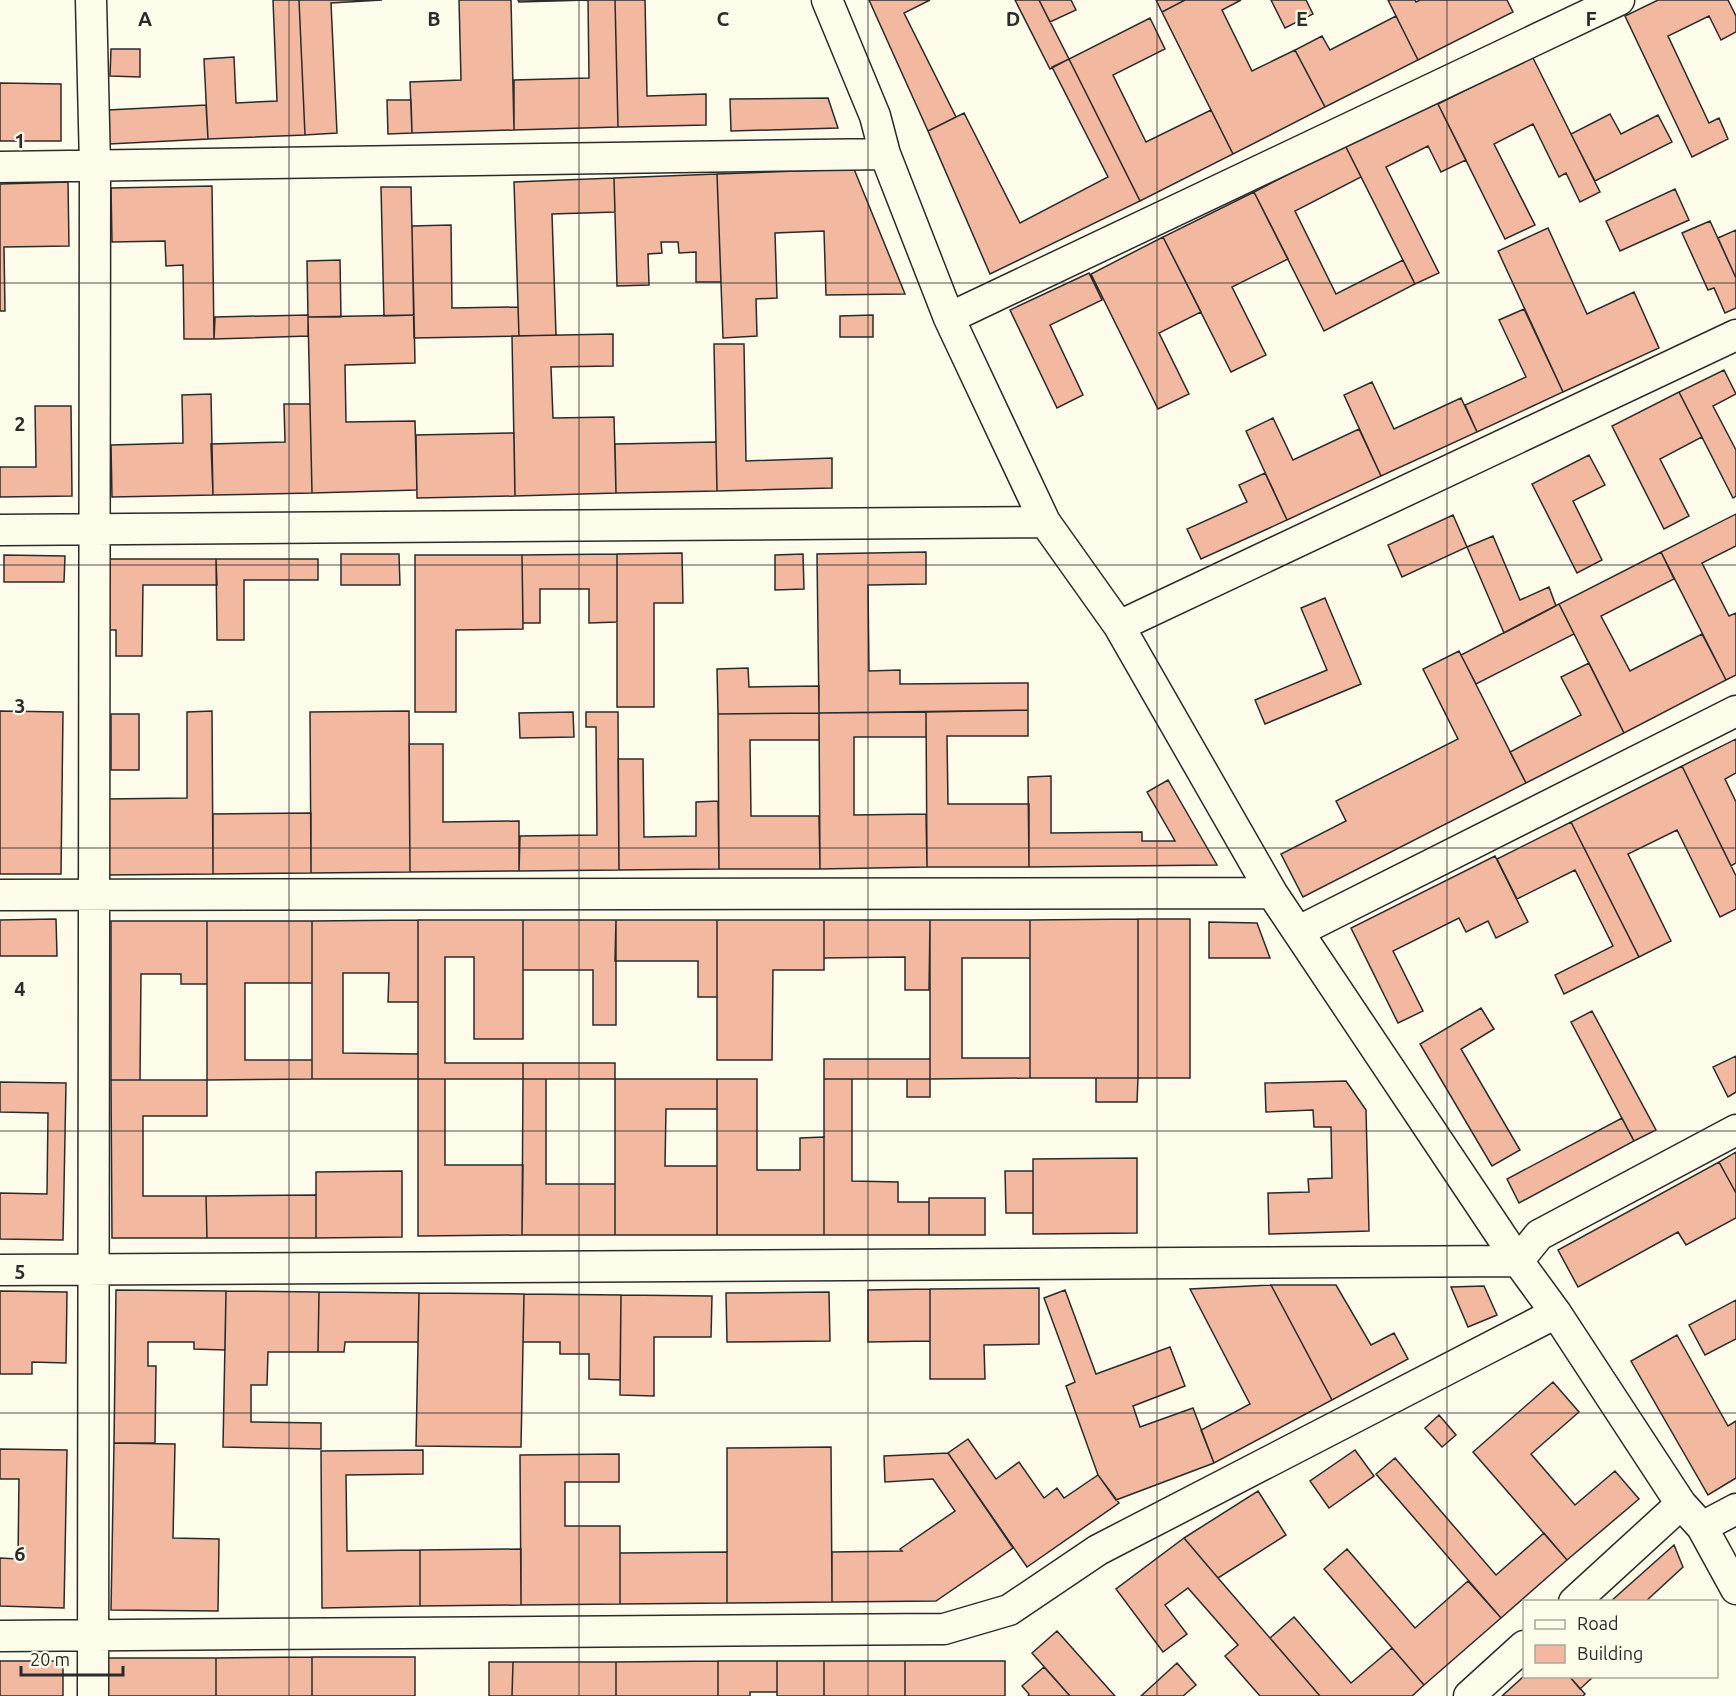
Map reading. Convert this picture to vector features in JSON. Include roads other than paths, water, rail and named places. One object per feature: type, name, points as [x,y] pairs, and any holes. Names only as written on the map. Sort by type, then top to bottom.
[{"type":"street","points":[[91,0],[95,166],[93,1696]]},
{"type":"street","points":[[827,0],[875,117],[885,154],[949,318],[1045,522],[1119,626],[1272,893],[1518,1261],[1556,1313],[1681,1504],[1702,1527],[1736,1589]]},
{"type":"street","points":[[949,318],[1619,0]]},
{"type":"street","points":[[0,167],[885,154]]},
{"type":"street","points":[[1119,626],[1736,335]]},
{"type":"street","points":[[0,530],[1045,522]]},
{"type":"street","points":[[1299,931],[1736,711]]},
{"type":"street","points":[[0,896],[1272,893]]},
{"type":"street","points":[[1518,1261],[1539,1235],[1736,1130]]},
{"type":"street","points":[[0,1270],[1518,1261]]},
{"type":"street","points":[[0,1636],[944,1629],[1009,1611],[1098,1550],[1556,1313]]},
{"type":"street","points":[[1576,1600],[1681,1504]]},
{"type":"street","points":[[1702,1527],[1736,1509]]},
{"type":"street","points":[[1469,1696],[1523,1647]]}]
